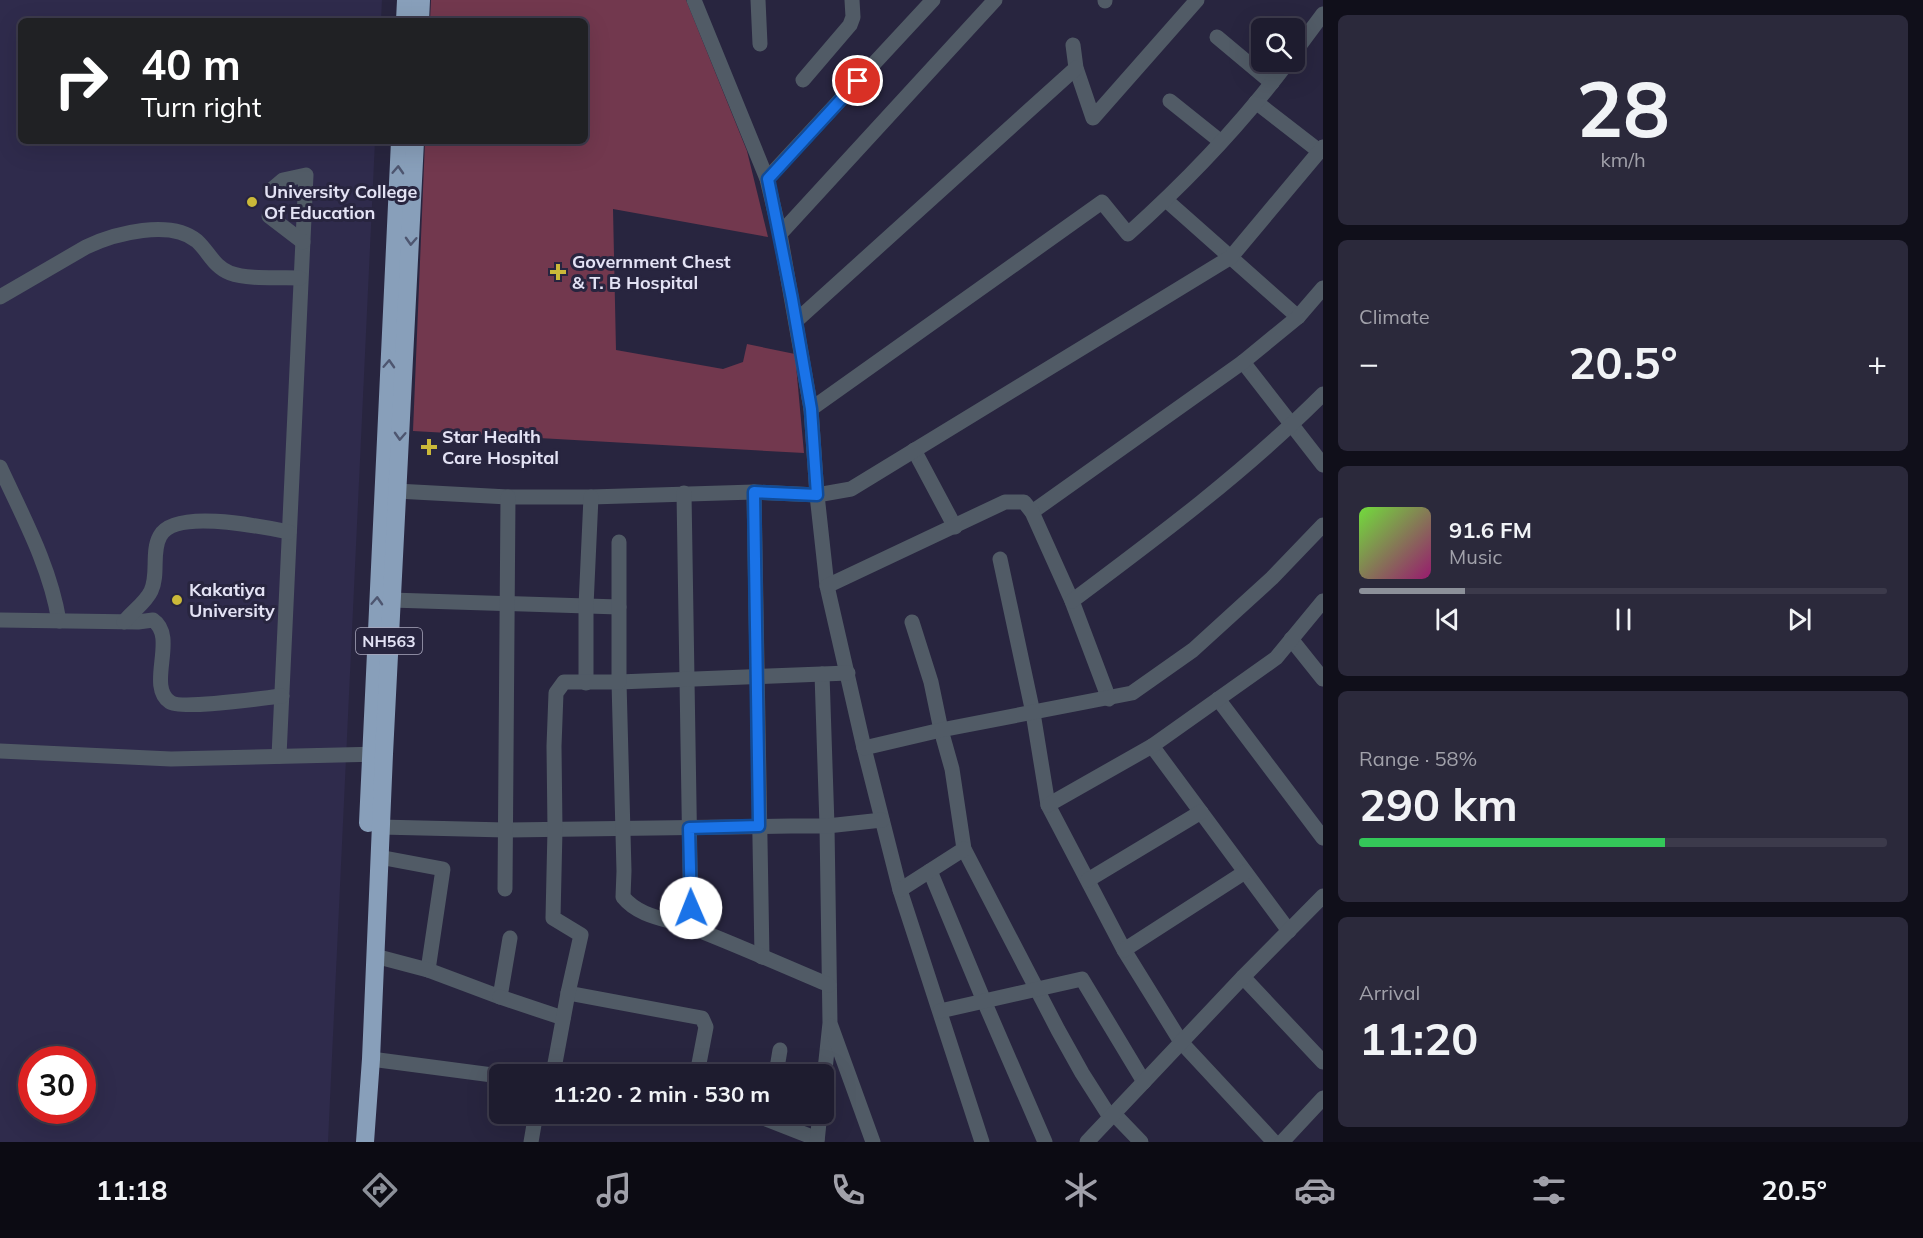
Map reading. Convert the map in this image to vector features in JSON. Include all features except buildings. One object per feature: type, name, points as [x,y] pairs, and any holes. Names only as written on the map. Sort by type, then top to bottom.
[{"type":"highway","points":[[405,18],[406,0]]},
{"type":"highway","points":[[420,18],[421,0]]},
{"type":"highway","name":"NH563","points":[[353,1142],[377,754],[400,144]]},
{"type":"highway","name":"NH563","points":[[365,1142],[371,1059],[380,827],[377,754],[391,600],[415,144]]},
{"type":"street","points":[[694,0],[768,179],[811,409],[827,586],[864,748],[900,890],[982,1142]]},
{"type":"street","points":[[758,0],[760,44]]},
{"type":"street","points":[[803,80],[850,25],[853,17],[852,0]]},
{"type":"street","points":[[768,179],[933,0]]},
{"type":"street","points":[[780,234],[994,0]]},
{"type":"street","points":[[1072,45],[1076,68],[1093,118],[1197,0]]},
{"type":"street","points":[[1305,38],[1323,14]]},
{"type":"street","points":[[1217,37],[1272,83]]},
{"type":"street","points":[[796,321],[1076,68]]},
{"type":"street","points":[[811,409],[1102,202],[1128,234],[1166,200],[1256,102],[1280,72]]},
{"type":"street","points":[[1170,101],[1220,141]]},
{"type":"street","points":[[396,491],[508,497],[591,497],[754,492],[817,495],[851,489],[1231,257],[1321,149],[1256,102]]},
{"type":"street","points":[[270,191],[283,180],[306,176],[279,756]]},
{"type":"street","points":[[1166,200],[1298,317]]},
{"type":"street","points":[[269,216],[303,242]]},
{"type":"street","points":[[0,297],[86,247],[127,232],[178,231],[198,242],[217,265],[232,274],[300,278]]},
{"type":"street","points":[[1032,512],[1243,362],[1298,317],[1323,288]]},
{"type":"street","points":[[1243,362],[1323,465]]},
{"type":"street","points":[[1072,601],[1174,525],[1292,425],[1323,394]]},
{"type":"street","points":[[915,450],[955,527]]},
{"type":"street","points":[[0,467],[47,570],[55,594],[59,621]]},
{"type":"street","points":[[754,492],[762,957]]},
{"type":"street","points":[[684,493],[691,928]]},
{"type":"street","points":[[505,889],[508,497]]},
{"type":"street","points":[[586,683],[586,606],[591,497]]},
{"type":"street","points":[[827,586],[1005,502],[1024,502],[1032,512],[1072,601],[1108,699]]},
{"type":"street","points":[[124,622],[151,591],[160,536],[167,528],[180,523],[228,522],[289,532]]},
{"type":"street","points":[[864,748],[941,730],[1132,693],[1193,650],[1272,578],[1323,525]]},
{"type":"street","points":[[619,542],[623,897],[631,906],[644,913],[691,928],[829,985]]},
{"type":"street","points":[[1000,559],[1033,713],[1048,805],[1124,950],[1181,1042],[1274,1142]]},
{"type":"street","points":[[391,600],[619,607]]},
{"type":"street","points":[[1048,805],[1152,746],[1276,658],[1323,601]]},
{"type":"street","points":[[0,620],[124,622],[153,620],[159,624],[163,634],[161,685],[166,698],[173,704],[192,705],[282,696]]},
{"type":"street","points":[[912,622],[931,682],[952,769],[964,849],[1082,1073],[1112,1116],[1141,1142]]},
{"type":"street","points":[[1291,639],[1323,679]]},
{"type":"street","points":[[555,1064],[581,935],[553,918],[556,693],[564,682],[686,680],[848,673]]},
{"type":"street","points":[[822,674],[830,1023],[826,1064]]},
{"type":"street","points":[[1218,699],[1323,838]]},
{"type":"street","points":[[1152,746],[1288,930]]},
{"type":"street","points":[[0,751],[171,759],[377,754]]},
{"type":"street","points":[[1088,880],[1201,812]]},
{"type":"street","points":[[380,827],[506,830],[689,828],[827,826],[882,820]]},
{"type":"street","points":[[900,890],[964,849]]},
{"type":"street","points":[[379,857],[443,869],[428,970]]},
{"type":"street","points":[[930,871],[1045,1142]]},
{"type":"street","points":[[1124,950],[1245,872]]},
{"type":"street","points":[[1087,1142],[1288,930],[1320,907]]},
{"type":"street","points":[[500,997],[510,938]]},
{"type":"street","points":[[375,956],[428,970],[563,1018]]},
{"type":"street","points":[[1243,977],[1323,1062]]},
{"type":"street","points":[[940,1011],[1082,978],[1144,1082]]},
{"type":"street","points":[[568,993],[702,1018],[706,1027],[699,1064]]},
{"type":"street","points":[[830,1023],[873,1142]]},
{"type":"street","points":[[778,1064],[780,1050]]},
{"type":"street","points":[[371,1059],[489,1075]]},
{"type":"street","points":[[1282,1142],[1323,1098]]},
{"type":"street","points":[[531,1142],[534,1124]]},
{"type":"street","points":[[784,1124],[817,1140],[819,1124]]},
{"type":"shaded area","name":"Kakatiya University","points":[[0,0],[382,0],[381,18],[18,18],[18,144],[375,144],[328,1142],[0,1142]]},
{"type":"shaded area","points":[[431,0],[686,0],[747,151],[768,237],[613,209],[616,350],[723,369],[743,362],[747,344],[795,354],[804,453],[413,431],[425,144],[588,144],[588,18],[430,18]]},
{"type":"place","name":"University College Of Education","points":[[252,202]]},
{"type":"place","name":"Government Chest & T. B Hospital","points":[[558,272]]},
{"type":"place","name":"Star Health Care Hospital","points":[[429,447]]},
{"type":"place","name":"Kakatiya University","points":[[177,600]]},
{"type":"route","points":[[691,908],[689,828],[759,826],[754,492],[817,495],[811,409],[768,179],[858,81]]}]
